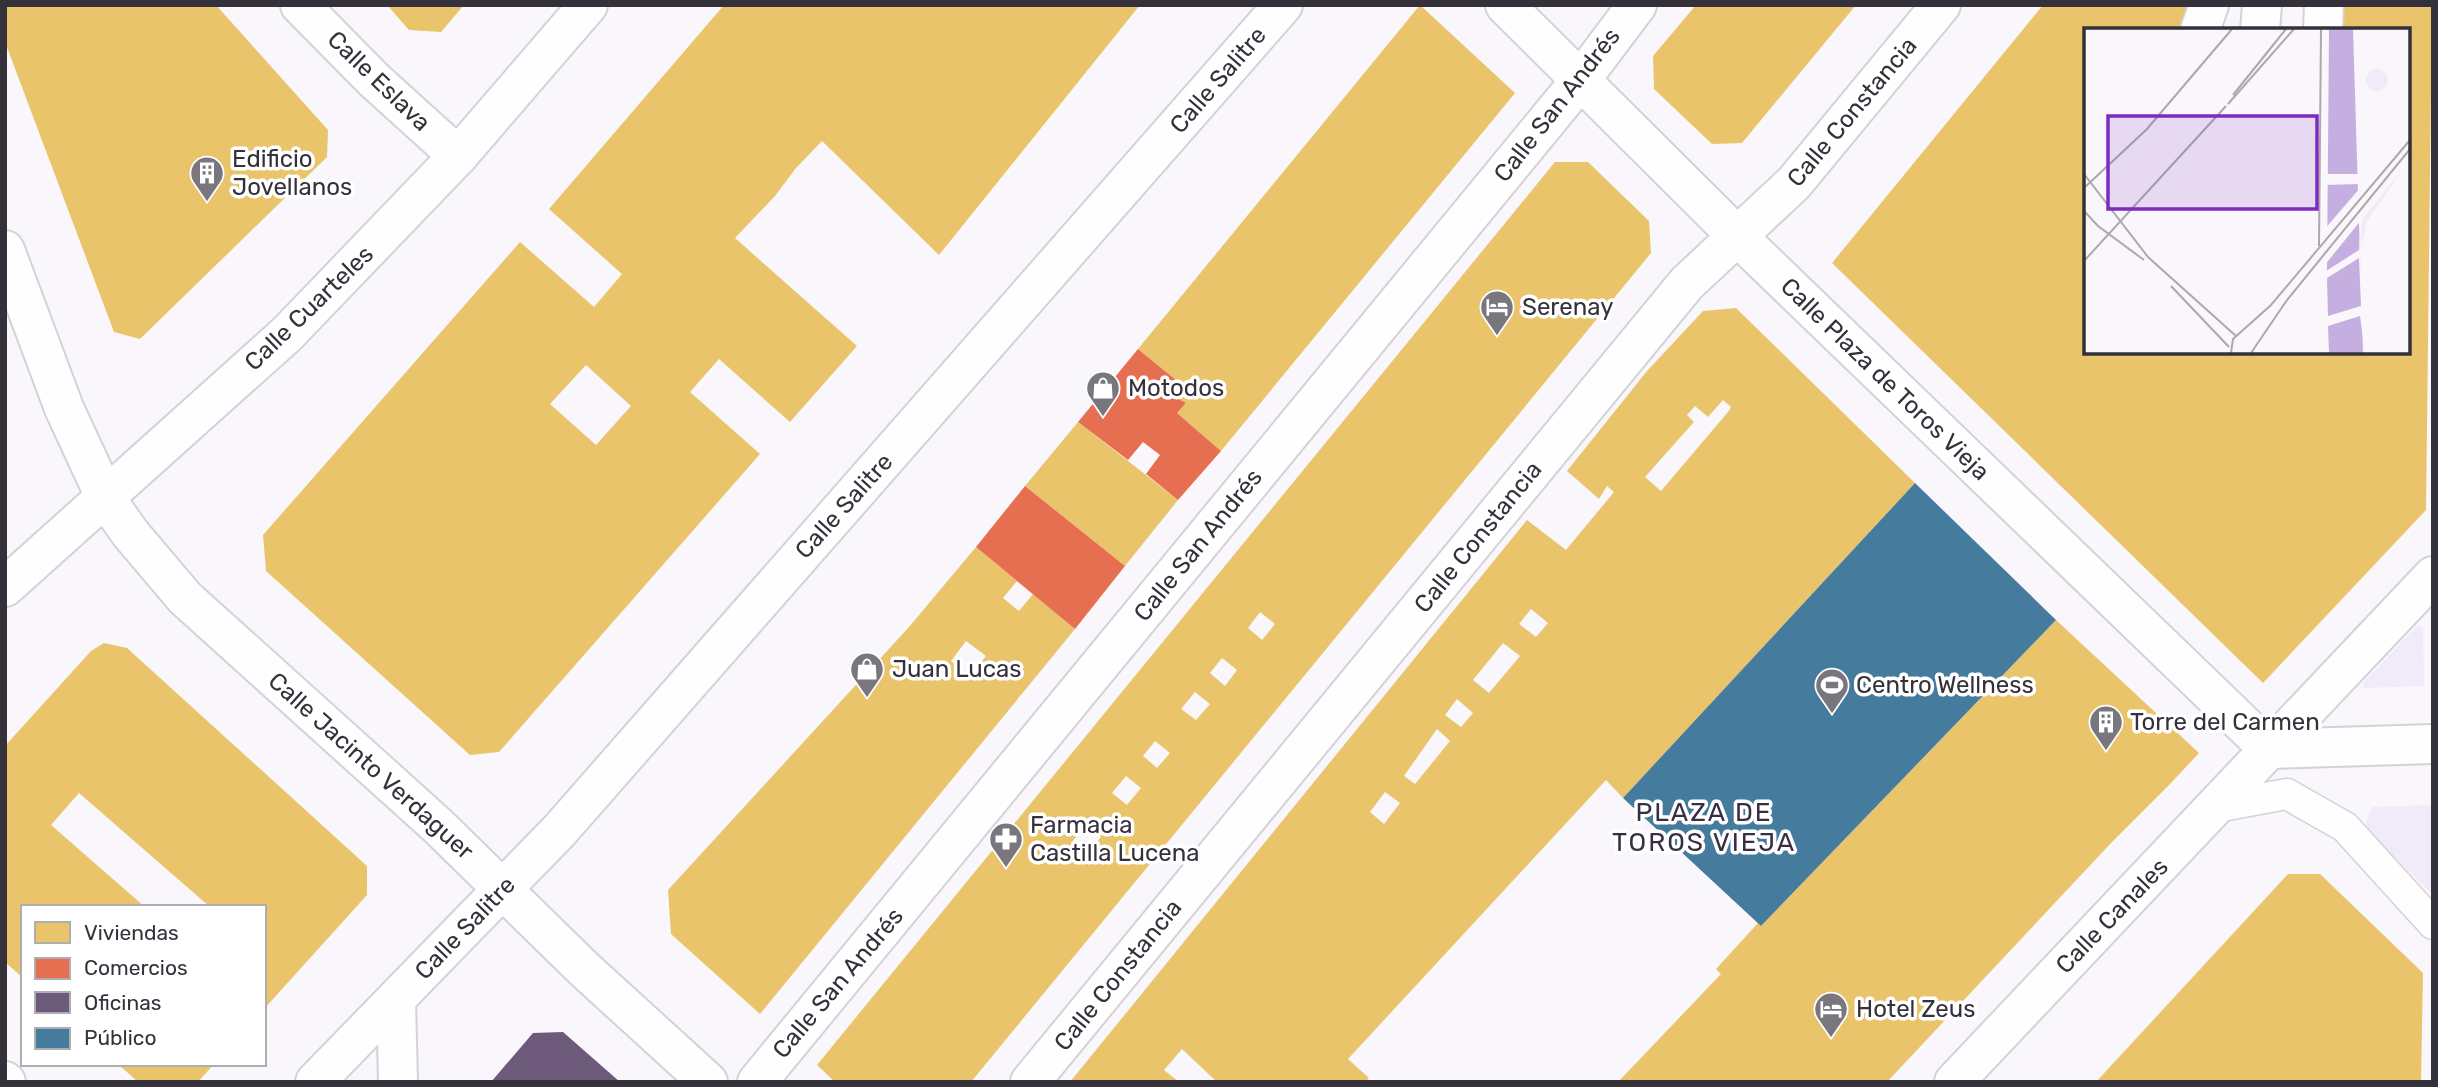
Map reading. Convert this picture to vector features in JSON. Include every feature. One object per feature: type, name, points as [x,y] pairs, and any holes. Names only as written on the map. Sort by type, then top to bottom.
[{"type":"street","name":"Calle Eslava","points":[[300,5],[374,80],[458,156]]},
{"type":"street","name":"Calle Cuarteles","points":[[5,587],[287,334],[458,156],[588,5]]},
{"type":"street","name":"Calle Salitre","points":[[315,1082],[561,830],[1283,5]]},
{"type":"street","name":"Calle Plaza de Toros Vieja","points":[[1505,5],[1579,82],[2269,749]]},
{"type":"street","name":"Calle San Andrés","points":[[757,1082],[1579,82],[1637,5]]},
{"type":"street","name":"Calle Constancia","points":[[1030,1082],[1687,283],[1794,183],[1941,5]]},
{"type":"street","points":[[2201,28],[2209,5]]},
{"type":"street","points":[[2260,28],[2262,5]]},
{"type":"street","points":[[2323,28],[2324,5]]},
{"type":"street","name":"Calle Jacinto Verdaguer","points":[[5,250],[64,408],[106,499],[185,598],[439,826],[708,1082]]},
{"type":"street","name":"Calle Canales","points":[[1954,1082],[2433,576]]},
{"type":"street","points":[[2269,749],[2433,744]]},
{"type":"street","name":"Calle Salitre","points":[[397,999],[398,1082]]},
{"type":"lane","points":[[2216,807],[2287,794],[2345,827],[2433,924]]},
{"type":"shaded area","points":[[2417,626],[2423,627],[2424,686],[2364,688],[2363,683]]},
{"type":"shaded area","points":[[2433,805],[2433,895],[2364,827],[2372,807]]},
{"type":"building: Viviendas","points":[[5,5],[216,5],[328,130],[327,157],[140,339],[114,332],[5,42]]},
{"type":"building: Viviendas","points":[[387,5],[464,5],[441,32],[409,30]]},
{"type":"building: Viviendas","points":[[724,5],[1140,5],[939,255],[822,141],[796,168],[775,196],[735,238],[857,346],[790,422],[719,359],[690,392],[760,454],[499,752],[470,755],[266,571],[263,535],[520,242],[594,307],[622,274],[549,209]],"holes":[[[586,365],[631,406],[596,445],[550,404]]]},
{"type":"building: Viviendas","points":[[1420,5],[1515,93],[1221,451],[1177,413],[1186,403],[1179,399],[1187,389],[1138,349]]},
{"type":"building: Viviendas","points":[[1696,5],[1856,5],[1742,143],[1712,144],[1654,89],[1653,56]]},
{"type":"building: Viviendas","points":[[2043,5],[2209,5],[2201,28],[2084,28],[2084,354],[2410,354],[2410,28],[2323,28],[2324,5],[2432,5],[2426,510],[2263,683],[1832,263]]},
{"type":"building: Viviendas","points":[[1555,162],[1588,162],[1649,221],[1651,253],[971,1082],[835,1082],[817,1065]],"holes":[[[1260,612],[1275,624],[1262,640],[1248,628]],[[1222,658],[1237,670],[1225,686],[1210,673]],[[1195,692],[1210,704],[1196,720],[1181,709]],[[1155,741],[1170,753],[1157,768],[1143,756]],[[1126,776],[1141,788],[1127,805],[1112,793]],[[1086,824],[1101,837],[1087,853],[1073,841]]]},
{"type":"building: Viviendas","points":[[1736,308],[1915,483],[1623,798],[1606,780],[1348,1059],[1369,1078],[1365,1082],[1217,1082],[1182,1049],[1164,1070],[1179,1082],[1070,1082],[1527,520],[1566,550],[1614,492],[1607,486],[1599,499],[1567,471],[1647,371],[1703,311]],"holes":[[[1723,400],[1731,407],[1661,491],[1645,477],[1694,422],[1687,415],[1695,406],[1708,417]],[[1531,609],[1548,623],[1536,637],[1519,624]],[[1503,643],[1520,656],[1489,693],[1473,680]],[[1457,699],[1473,713],[1461,727],[1445,715]],[[1437,729],[1450,741],[1415,784],[1404,776]],[[1385,792],[1400,803],[1384,824],[1370,812]]]},
{"type":"building: Viviendas","points":[[1078,422],[1178,500],[1125,566],[1025,486]]},
{"type":"building: Viviendas","points":[[976,547],[1017,581],[1003,598],[1019,611],[1033,594],[1075,629],[760,1014],[671,934],[668,890],[909,627]],"holes":[[[966,641],[986,656],[970,676],[951,661]]]},
{"type":"building: Viviendas","points":[[2056,620],[2199,753],[2170,784],[2112,842],[1887,1082],[1618,1082],[1721,974],[1716,969],[1758,923],[1761,926]]},
{"type":"building: Viviendas","points":[[104,643],[127,648],[367,866],[367,895],[266,1007],[266,905],[208,905],[79,793],[51,825],[143,905],[21,905],[21,976],[5,962],[5,746],[91,651]]},
{"type":"building: Viviendas","points":[[2288,874],[2320,874],[2423,973],[2421,1082],[2096,1082]]},
{"type":"building: Viviendas","points":[[120,1066],[212,1066],[198,1082],[138,1082]]},
{"type":"building: Comercios","points":[[1138,349],[1187,389],[1179,399],[1186,403],[1177,413],[1221,451],[1178,500],[1146,474],[1160,455],[1143,442],[1128,460],[1078,422]]},
{"type":"building: Comercios","points":[[1025,486],[1125,566],[1075,629],[976,547]]},
{"type":"building: Oficinas","points":[[563,1032],[620,1082],[491,1082],[533,1033]]},
{"type":"building: Público","name":"Centro Wellness","points":[[1915,483],[2056,620],[1761,926],[1623,798]]},
{"type":"place","name":"Edificio Jovellanos","points":[[207,203]]},
{"type":"place","name":"Serenay","points":[[1497,337]]},
{"type":"place","name":"Motodos","points":[[1103,418]]},
{"type":"place","name":"Juan Lucas","points":[[867,699]]},
{"type":"place","name":"Centro Wellness","points":[[1832,715]]},
{"type":"place","name":"Torre del Carmen","points":[[2106,752]]},
{"type":"place","name":"Farmacia Castilla Lucena","points":[[1006,869]]},
{"type":"place","name":"Hotel Zeus","points":[[1831,1039]]},
{"type":"district","name":"PLAZA DE TOROS VIEJA","points":[[1704,827]]}]
